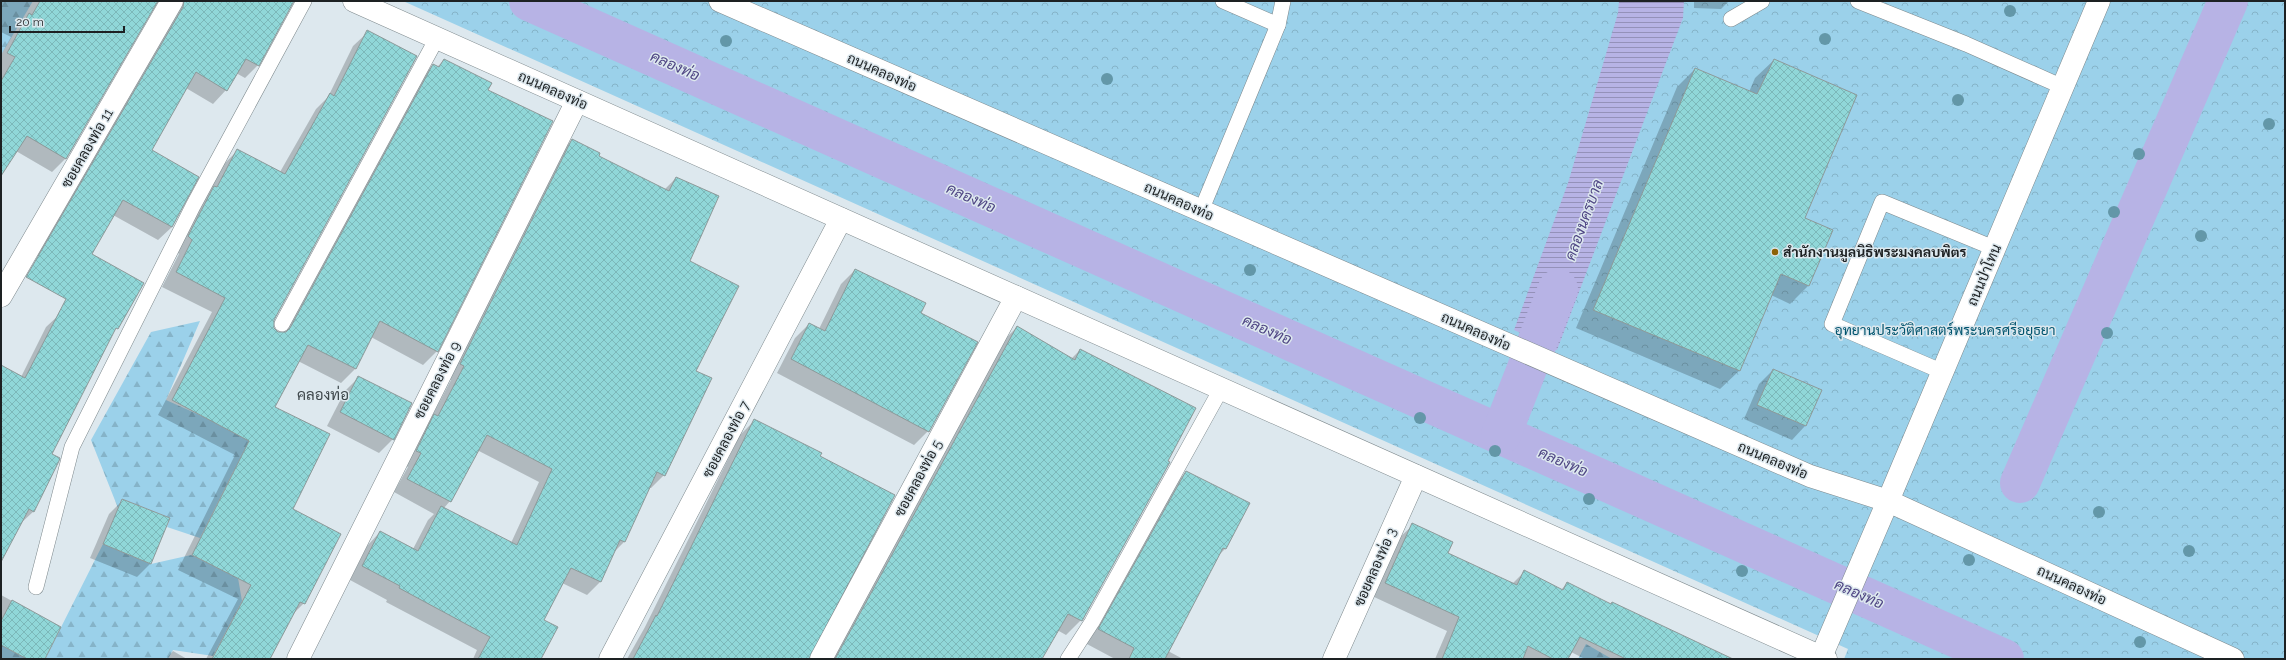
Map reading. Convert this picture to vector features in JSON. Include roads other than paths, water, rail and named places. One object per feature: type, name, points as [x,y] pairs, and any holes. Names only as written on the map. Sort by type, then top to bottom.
[{"type":"street","name":"ซอยคลองท่อ 11","points":[[1,296],[172,1]]},
{"type":"street","name":"ถนนคลองท่อ","points":[[354,1],[1416,476],[1824,653]]},
{"type":"street","name":"ถนนคลองท่อ","points":[[720,1],[1810,476],[1888,501],[2233,659]]},
{"type":"street","name":"ถนนป่าโทน","points":[[1824,653],[1996,249],[2099,1]]},
{"type":"street","name":"ซอยคลองท่อ 9","points":[[298,659],[577,101]]},
{"type":"street","name":"ซอยคลองท่อ 7","points":[[610,659],[841,219]]},
{"type":"street","name":"ซอยคลองท่อ 5","points":[[821,659],[1016,297]]},
{"type":"street","name":"ซอยคลองท่อ 3","points":[[1334,659],[1416,476]]},
{"type":"lane","points":[[36,587],[72,447],[193,206],[304,1]]},
{"type":"lane","points":[[1223,1],[1278,25]]},
{"type":"lane","points":[[1201,210],[1278,25],[1283,1]]},
{"type":"lane","points":[[1731,19],[1762,1]]},
{"type":"lane","points":[[1858,1],[1966,44],[2063,87]]},
{"type":"lane","points":[[282,324],[437,38]]},
{"type":"lane","points":[[1943,372],[1832,324],[1882,202],[1996,249]]},
{"type":"lane","points":[[1068,659],[1092,622],[1221,389]]},
{"type":"water","points":[[1619,1],[1684,1],[1683,18],[1557,350],[1514,330],[1568,183],[1618,13]]},
{"type":"waterway","name":"คลองท่อ","points":[[529,1],[2004,659]]},
{"type":"waterway","points":[[2020,483],[2228,1]]},
{"type":"waterway","name":"คลองนครบาล","points":[[1501,435],[1558,289]]},
{"type":"place","name":"สำนักงานมูลนิธิพระมงคลบพิตร","points":[[1775,252]]},
{"type":"district","name":"คลองท่อ","points":[[323,395]]},
{"type":"park label","name":"อุทยานประวัติศาสตร์พระนครศรีอยุธยา","points":[[1945,330]]}]
